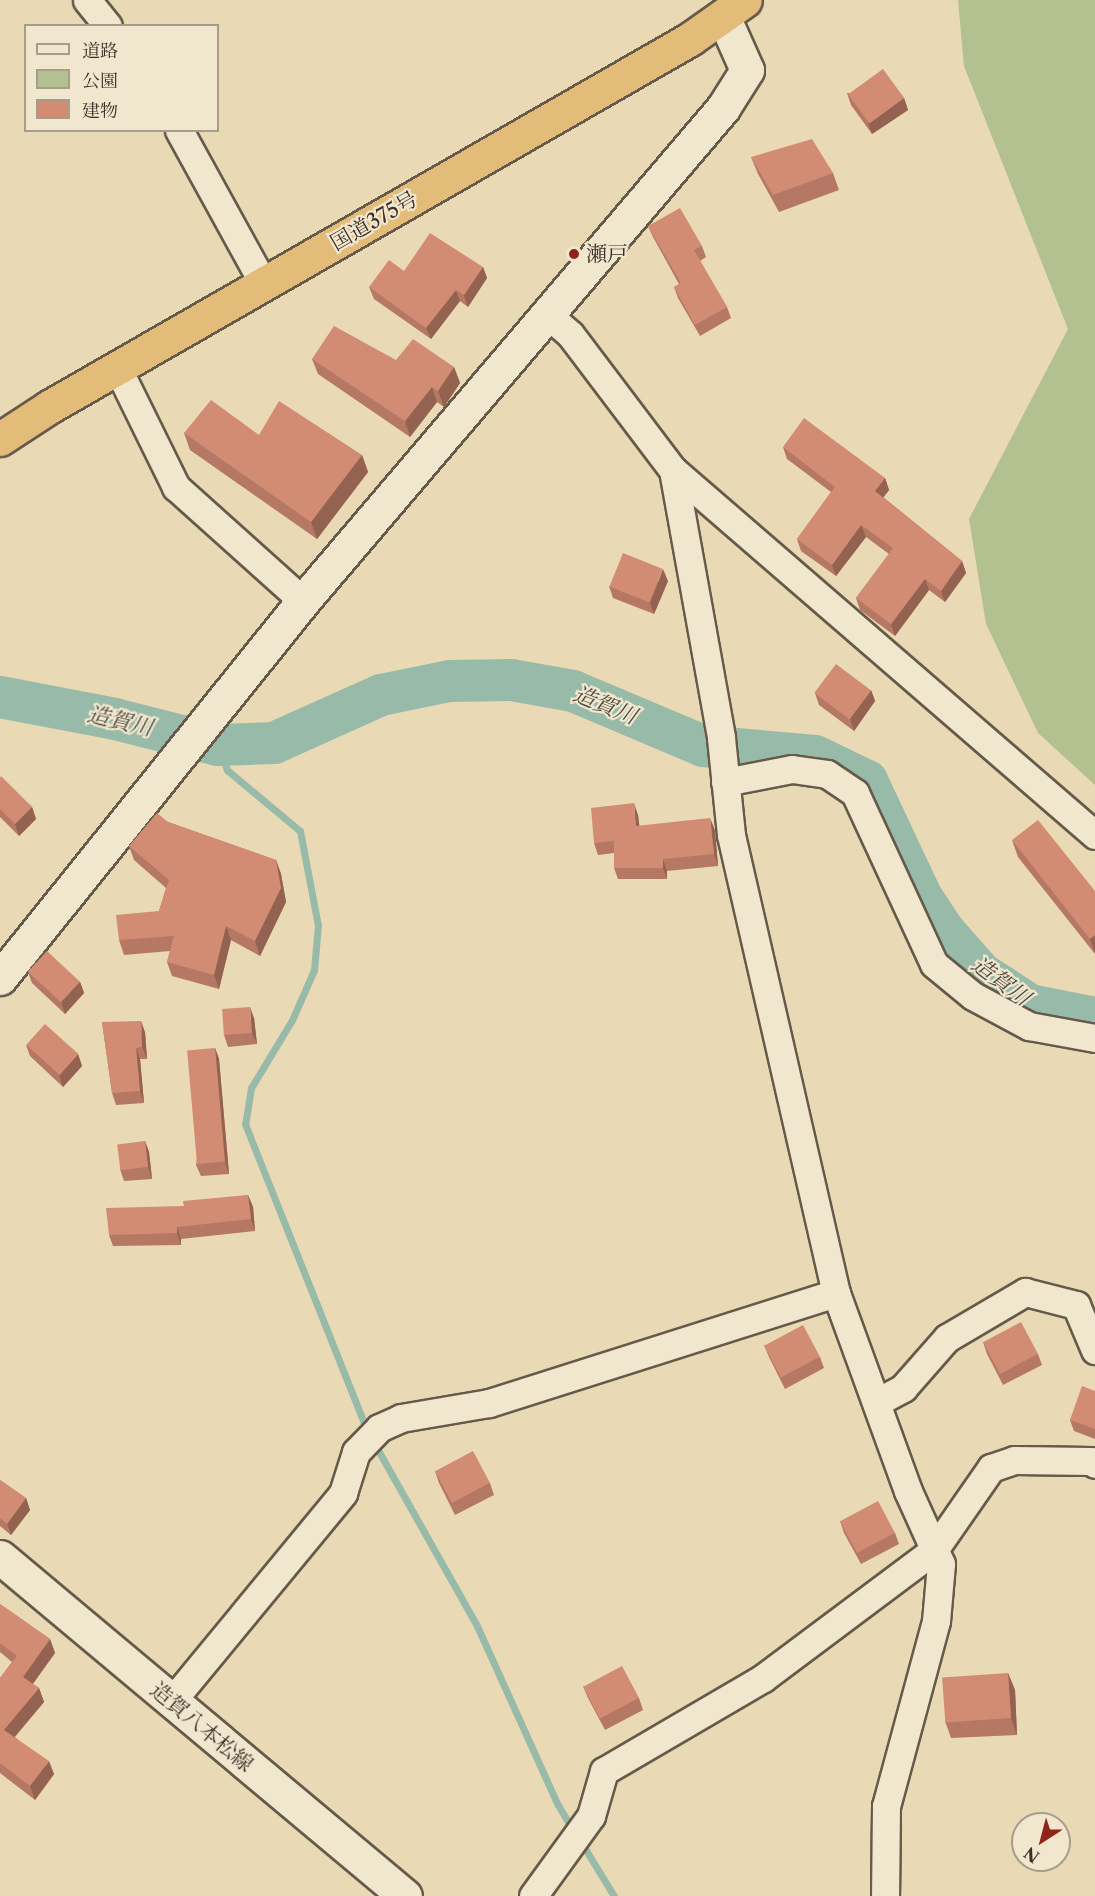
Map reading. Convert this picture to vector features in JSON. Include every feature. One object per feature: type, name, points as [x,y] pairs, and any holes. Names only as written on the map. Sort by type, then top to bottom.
[{"type":"highway","name":"国道375号","points":[[0,439],[117,367],[690,39],[734,8]]},
{"type":"street","points":[[87,0],[106,24]]},
{"type":"street","points":[[0,978],[303,601],[723,108],[747,70],[734,8]]},
{"type":"street","points":[[180,132],[263,283]]},
{"type":"street","points":[[548,315],[570,334],[673,470],[1095,835]]},
{"type":"street","points":[[117,367],[176,487],[303,601]]},
{"type":"street","points":[[673,470],[723,761],[730,835],[836,1293],[908,1491],[941,1564],[936,1621],[886,1806],[885,1896]]},
{"type":"street","points":[[723,761],[827,774],[855,793],[934,964],[973,996],[1029,1026],[1095,1038]]},
{"type":"street","points":[[877,1402],[903,1388],[947,1338],[1024,1292],[1076,1305],[1095,1350]]},
{"type":"street","points":[[171,1702],[343,1493],[356,1452],[379,1428],[401,1418],[489,1402],[836,1293]]},
{"type":"street","points":[[533,1896],[591,1816],[604,1771],[763,1678],[934,1550],[991,1468],[1014,1460],[1091,1461],[1095,1464]]},
{"type":"street","name":"造賀八本松線","points":[[0,1557],[405,1896]]},
{"type":"green space","points":[[958,0],[1095,0],[1095,785],[1038,733],[986,624],[969,519],[1068,329],[964,66]]},
{"type":"building","points":[[883,69],[904,98],[869,123],[848,94]]},
{"type":"building","points":[[812,139],[833,173],[773,195],[751,157]]},
{"type":"building","points":[[680,208],[702,246],[694,250],[727,307],[695,325],[674,287],[681,283],[648,226]]},
{"type":"building","points":[[430,233],[483,267],[464,295],[456,290],[426,328],[369,287],[389,260],[404,271]]},
{"type":"building","points":[[334,326],[396,360],[413,339],[454,367],[438,391],[432,387],[405,421],[312,359]]},
{"type":"building","points":[[211,400],[259,435],[279,401],[362,455],[311,522],[184,433]]},
{"type":"building","points":[[804,418],[885,478],[875,491],[962,561],[941,591],[925,579],[891,624],[856,598],[893,548],[861,525],[832,565],[797,539],[835,487],[783,447]]},
{"type":"building","points":[[623,553],[663,569],[649,602],[610,586]]},
{"type":"building","points":[[836,664],[871,690],[849,719],[814,693]]},
{"type":"building","points":[[1,776],[32,807],[15,824],[0,809]]},
{"type":"building","points":[[634,803],[636,826],[710,818],[714,854],[663,859],[663,868],[614,868],[614,841],[594,843],[591,808]]},
{"type":"building","points":[[157,813],[168,822],[276,860],[281,888],[255,941],[226,926],[214,975],[167,962],[174,936],[119,940],[116,915],[159,911],[169,880],[129,846]]},
{"type":"building","points":[[1038,820],[1095,891],[1095,935],[1090,939],[1012,840]]},
{"type":"building","points":[[47,951],[80,982],[61,1002],[28,971]]},
{"type":"building","points":[[250,1007],[252,1033],[224,1035],[222,1009]]},
{"type":"building","points":[[141,1021],[142,1047],[136,1048],[140,1091],[112,1093],[102,1022]]},
{"type":"building","points":[[45,1024],[78,1054],[60,1075],[26,1045]]},
{"type":"building","points":[[215,1048],[225,1162],[197,1164],[187,1050]]},
{"type":"building","points":[[145,1141],[148,1167],[120,1170],[117,1144]]},
{"type":"building","points":[[248,1195],[251,1219],[177,1227],[177,1233],[109,1235],[106,1208],[184,1206],[183,1201]]},
{"type":"building","points":[[1021,1322],[1038,1354],[1000,1374],[983,1342]]},
{"type":"building","points":[[803,1325],[820,1357],[781,1377],[764,1346]]},
{"type":"building","points":[[1082,1386],[1095,1391],[1095,1429],[1070,1420]]},
{"type":"building","points":[[473,1451],[490,1483],[452,1503],[435,1471]]},
{"type":"building","points":[[0,1480],[26,1498],[7,1524],[0,1518]]},
{"type":"building","points":[[878,1501],[895,1533],[857,1553],[840,1521]]},
{"type":"building","points":[[0,1604],[50,1639],[23,1677],[39,1688],[4,1730],[49,1761],[30,1786],[0,1763],[0,1678],[17,1656],[0,1643]]},
{"type":"building","points":[[622,1666],[639,1698],[600,1718],[583,1687]]},
{"type":"building","points":[[1008,1673],[1011,1718],[945,1722],[942,1678]]},
{"type":"waterway","name":"造賀川","points":[[0,697],[115,719],[218,745],[274,743],[381,695],[450,681],[511,680],[573,691],[703,746],[815,756],[867,781],[921,896],[944,931],[981,973],[1030,1005],[1095,1018]]},
{"type":"waterway","points":[[218,745],[227,770],[300,831],[318,925],[314,970],[292,1020],[251,1088],[245,1124],[367,1431]]},
{"type":"waterway","points":[[374,1443],[477,1626],[558,1805],[573,1830]]},
{"type":"waterway","points":[[581,1842],[614,1896]]},
{"type":"place","name":"瀬戸","points":[[574,254]]}]
